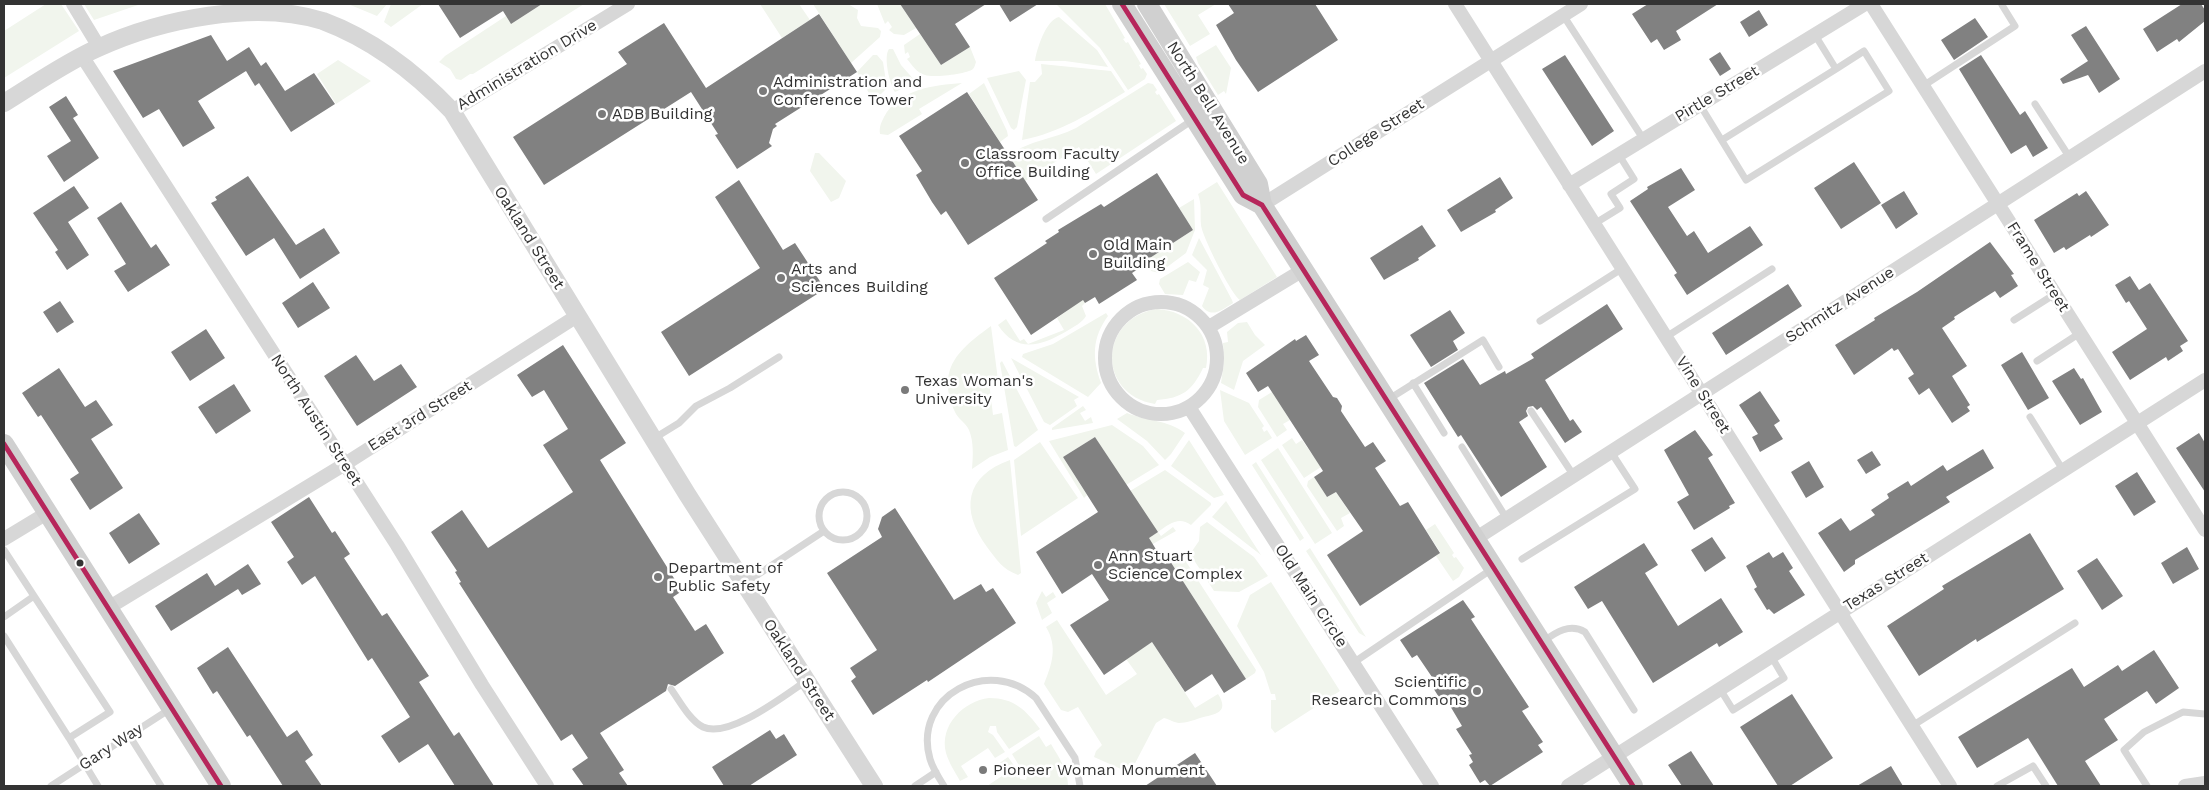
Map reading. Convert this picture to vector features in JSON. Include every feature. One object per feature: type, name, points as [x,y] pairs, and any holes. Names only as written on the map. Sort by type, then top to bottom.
[{"type":"main road","name":"North Bell Avenue","points":[[1122,4],[1243,195],[1262,205]]},
{"type":"main road","name":"North Bell Avenue","points":[[1147,4],[1258,184],[1262,205],[1633,786]]},
{"type":"main road","points":[[4,444],[221,786]]},
{"type":"street","points":[[73,4],[99,47]]},
{"type":"street","name":"Administration Drive","points":[[452,112],[628,4]]},
{"type":"street","name":"Vine Street","points":[[1455,4],[1950,786]]},
{"type":"street","name":"College Street","points":[[1262,205],[1580,4]]},
{"type":"street","name":"Pirtle Street","points":[[1569,185],[1865,4]]},
{"type":"street","name":"Frame Street","points":[[1871,4],[2205,530]]},
{"type":"street","name":"Oakland Street","points":[[4,103],[99,47],[151,28],[201,14],[253,11],[290,14],[322,20],[370,43],[408,68],[452,112],[653,439],[874,786]]},
{"type":"street","name":"North Austin Street","points":[[82,56],[345,464],[547,786]]},
{"type":"street","name":"Schmitz Avenue","points":[[1475,539],[2205,71]]},
{"type":"street","points":[[1209,327],[1303,270]]},
{"type":"street","points":[[1160,301],[1186,306],[1199,315],[1209,327],[1218,353],[1216,373],[1205,394],[1189,406],[1163,414],[1147,412],[1131,406],[1117,393],[1108,376],[1105,362],[1106,347],[1110,334],[1118,321],[1129,312],[1144,304],[1160,301]]},
{"type":"street","name":"East 3rd Street","points":[[108,608],[345,464],[577,316]]},
{"type":"street","name":"Texas Street","points":[[1568,786],[1839,611],[2205,380]]},
{"type":"street","name":"Old Main Circle","points":[[1189,406],[1432,786]]},
{"type":"street","points":[[4,539],[47,513]]},
{"type":"street","points":[[2185,786],[2205,783]]},
{"type":"lane","points":[[1923,86],[2015,26],[2002,5]]},
{"type":"lane","points":[[1563,15],[1644,140]]},
{"type":"lane","points":[[1815,35],[1836,69]]},
{"type":"lane","points":[[1700,105],[1746,180],[1889,91],[1864,51],[1722,140]]},
{"type":"lane","points":[[2035,104],[2070,158]]},
{"type":"lane","points":[[1046,219],[1194,119]]},
{"type":"lane","points":[[1594,224],[1620,208],[1611,194],[1634,179],[1619,155]]},
{"type":"lane","points":[[1540,321],[1623,267]]},
{"type":"lane","points":[[1666,337],[1772,269]]},
{"type":"lane","points":[[2014,320],[2055,294]]},
{"type":"lane","points":[[2037,361],[2080,333]]},
{"type":"lane","points":[[1386,400],[1482,340],[1500,367]]},
{"type":"lane","points":[[653,439],[679,423],[696,406],[779,358]]},
{"type":"lane","points":[[1413,383],[1444,433]]},
{"type":"lane","points":[[1531,411],[1574,476]]},
{"type":"lane","points":[[2030,416],[2063,470]]},
{"type":"lane","points":[[1462,447],[1507,519]]},
{"type":"lane","points":[[1522,559],[1635,489],[1611,452]]},
{"type":"lane","points":[[845,492],[860,499],[867,513],[863,529],[858,534],[844,540],[830,536],[824,531],[819,516],[820,509],[829,496],[845,492]]},
{"type":"lane","points":[[744,584],[824,531]]},
{"type":"lane","points":[[4,550],[110,712],[69,738]]},
{"type":"lane","points":[[1353,663],[1494,568]]},
{"type":"lane","points":[[4,617],[34,596]]},
{"type":"lane","points":[[1912,726],[2075,623]]},
{"type":"lane","points":[[1541,642],[1560,630],[1573,628],[1584,632],[1634,710]]},
{"type":"lane","points":[[4,636],[98,786]]},
{"type":"lane","points":[[1720,689],[1733,710],[1784,678],[1771,656]]},
{"type":"lane","points":[[944,786],[930,759],[927,740],[932,720],[942,703],[966,684],[998,680],[1018,686],[1036,698],[1075,758],[1080,786]]},
{"type":"lane","points":[[671,688],[691,716],[703,727],[718,730],[738,724],[807,681]]},
{"type":"lane","name":"Gary Way","points":[[51,786],[172,708]]},
{"type":"lane","points":[[2147,786],[2124,750],[2144,732],[2183,712],[2205,714]]},
{"type":"lane","points":[[129,736],[162,786]]},
{"type":"lane","points":[[1997,786],[2033,766],[2046,786]]},
{"type":"lane","points":[[915,786],[936,772]]},
{"type":"shaded area","points":[[46,4],[61,4],[79,31],[4,78],[4,31]]},
{"type":"shaded area","points":[[84,4],[141,4],[94,20]]},
{"type":"shaded area","points":[[348,4],[387,4],[377,16]]},
{"type":"shaded area","points":[[391,4],[423,4],[391,27],[384,22]]},
{"type":"shaded area","points":[[542,4],[584,4],[461,80],[456,79],[450,69],[439,62],[445,56],[506,16],[511,24]]},
{"type":"shaded area","points":[[760,4],[799,4],[810,20],[782,38]]},
{"type":"shaded area","points":[[813,4],[848,4],[858,10],[857,18],[861,26],[878,28],[881,31],[880,37],[851,63]]},
{"type":"shaded area","points":[[877,4],[900,4],[916,28],[904,35],[894,34],[889,30],[892,27],[888,21],[885,24]]},
{"type":"shaded area","points":[[1056,4],[1105,4],[1125,38],[1123,39],[1126,43],[1128,42],[1141,64],[1139,65],[1141,69],[1143,68],[1147,74],[1145,79],[1128,90],[1100,48]]},
{"type":"shaded area","points":[[1164,4],[1216,4],[1198,15],[1210,34],[1190,46]]},
{"type":"shaded area","points":[[1059,17],[1097,50],[1108,67],[1065,61],[1035,61],[1046,29],[1054,19]]},
{"type":"shaded area","points":[[920,34],[941,65],[970,47],[976,62],[974,68],[970,71],[942,76],[929,76],[920,72],[907,59],[910,57],[908,52],[905,54],[904,45]]},
{"type":"shaded area","points":[[1216,45],[1231,68],[1226,94],[1224,91],[1218,95],[1196,57]]},
{"type":"shaded area","points":[[889,49],[893,49],[901,65],[916,82],[895,92],[889,77],[887,64]]},
{"type":"shaded area","points":[[873,55],[877,55],[883,62],[887,88],[881,94],[870,95],[857,72]]},
{"type":"shaded area","points":[[338,60],[371,81],[336,104],[317,74]]},
{"type":"shaded area","points":[[1041,64],[1111,71],[1125,92],[1063,127],[1022,140],[1030,82],[1035,82],[1042,74]]},
{"type":"shaded area","points":[[1019,71],[1026,80],[1017,127],[1014,130],[1011,128],[987,78]]},
{"type":"shaded area","points":[[962,83],[919,109],[922,114],[888,135],[880,134],[880,125],[884,117],[899,100],[908,94],[929,87]]},
{"type":"shaded area","points":[[984,83],[1007,131],[1008,136],[1000,142],[969,94]]},
{"type":"shaded area","points":[[1148,83],[1153,84],[1157,90],[1155,92],[1157,95],[1159,94],[1176,121],[1096,174],[1079,147],[1025,181],[1009,155],[1026,146],[1076,128]]},
{"type":"shaded area","points":[[815,153],[819,153],[846,181],[839,198],[831,202],[810,171]]},
{"type":"shaded area","points":[[1217,182],[1277,277],[1240,300],[1230,287],[1206,241],[1201,225],[1198,194]]},
{"type":"shaded area","points":[[1194,199],[1195,230],[1186,253],[1159,273],[1151,271],[1138,251],[1156,254],[1193,230],[1179,208]]},
{"type":"shaded area","points":[[1199,238],[1233,303],[1213,313],[1205,310],[1202,306],[1209,288],[1203,285],[1207,270],[1192,255]]},
{"type":"shaded area","points":[[1188,262],[1200,272],[1196,282],[1189,280],[1183,295],[1165,294],[1159,284],[1160,279]]},
{"type":"shaded area","points":[[1077,290],[1085,303],[1082,306],[1086,316],[1082,321],[1048,340],[1028,344],[1064,330],[1057,318],[1068,310],[1061,300]]},
{"type":"shaded area","points":[[1157,309],[1179,314],[1196,327],[1206,345],[1207,356],[1206,368],[1203,368],[1190,388],[1180,395],[1157,400],[1155,404],[1136,397],[1122,386],[1114,372],[1112,356],[1115,340],[1124,326],[1138,315]]},
{"type":"shaded area","points":[[1106,313],[1108,316],[1099,332],[1095,348],[1096,365],[1101,383],[1088,397],[1022,357],[1023,354],[1053,344]]},
{"type":"shaded area","points":[[1006,319],[1020,341],[1024,339],[1028,344],[1021,344],[1013,340],[998,325]]},
{"type":"shaded area","points":[[1247,322],[1255,335],[1265,345],[1243,361],[1234,390],[1221,383],[1224,362],[1223,343],[1228,342],[1227,332],[1238,323]]},
{"type":"shaded area","points":[[991,326],[998,380],[989,382],[993,415],[1002,413],[1008,450],[990,457],[972,469],[972,439],[968,428],[955,412],[948,384],[949,372],[960,352]]},
{"type":"shaded area","points":[[1011,358],[1079,397],[1074,400],[1077,406],[1050,425],[1044,422]]},
{"type":"shaded area","points":[[1002,361],[1038,430],[1016,447],[1014,446],[1000,363]]},
{"type":"shaded area","points":[[1220,390],[1249,403],[1264,426],[1262,428],[1264,432],[1267,430],[1272,438],[1245,455],[1224,421]]},
{"type":"shaded area","points":[[1272,392],[1290,420],[1283,424],[1287,430],[1277,437],[1258,407],[1259,400]]},
{"type":"shaded area","points":[[1083,406],[1086,410],[1080,413],[1085,421],[1091,417],[1093,423],[1052,430],[1052,428]]},
{"type":"shaded area","points":[[1127,413],[1164,423],[1185,433],[1165,460],[1147,441],[1117,419]]},
{"type":"shaded area","points":[[1112,425],[1143,446],[1159,465],[1126,485],[1095,437],[1063,457],[1087,495],[1084,498],[1049,441]]},
{"type":"shaded area","points":[[1292,438],[1296,444],[1302,440],[1321,467],[1304,478],[1282,445]]},
{"type":"shaded area","points":[[1189,440],[1224,495],[1214,498],[1171,466]]},
{"type":"shaded area","points":[[1040,442],[1078,498],[1021,536],[1014,460]]},
{"type":"shaded area","points":[[1278,448],[1332,533],[1315,544],[1261,460]]},
{"type":"shaded area","points":[[1010,460],[1021,573],[1018,575],[1004,567],[987,547],[978,533],[971,507],[976,485],[984,475]]},
{"type":"shaded area","points":[[1256,462],[1304,538],[1300,541],[1252,465]]},
{"type":"shaded area","points":[[1165,470],[1211,503],[1211,505],[1191,525],[1187,522],[1178,521],[1166,526],[1158,532],[1161,536],[1173,527],[1176,531],[1142,550],[1130,491]]},
{"type":"shaded area","points":[[1314,477],[1327,497],[1336,492],[1350,513],[1341,518],[1344,526],[1337,531],[1307,486],[1308,481]]},
{"type":"shaded area","points":[[1226,501],[1261,555],[1212,517]]},
{"type":"shaded area","points":[[1207,522],[1254,557],[1268,576],[1239,592],[1214,591],[1190,554],[1199,541],[1200,527]]},
{"type":"shaded area","points":[[1435,524],[1454,553],[1452,555],[1454,558],[1456,557],[1464,568],[1459,577],[1453,581],[1436,556],[1440,552],[1426,530]]},
{"type":"shaded area","points":[[1310,548],[1366,637],[1359,633],[1306,551]]},
{"type":"shaded area","points":[[1181,554],[1256,670],[1255,673],[1246,679],[1170,561]]},
{"type":"shaded area","points":[[1271,582],[1340,691],[1275,733],[1271,728],[1271,700],[1276,700],[1275,694],[1271,694],[1264,672],[1237,626],[1250,595]]},
{"type":"shaded area","points":[[1042,591],[1046,597],[1053,592],[1056,597],[1047,603],[1052,613],[1042,620],[1036,603]]},
{"type":"shaded area","points":[[1057,620],[1106,695],[1137,674],[1126,659],[1152,642],[1195,708],[1218,694],[1222,709],[1215,714],[1187,722],[1177,723],[1164,718],[1156,723],[1130,773],[1094,757],[1096,751],[1102,745],[1078,707],[1068,712],[1061,710],[1044,684],[1053,649],[1050,634],[1046,627]]},
{"type":"shaded area","points":[[989,698],[1006,700],[1019,706],[1040,729],[1009,749],[997,732],[996,726],[990,726],[988,732],[993,735],[1005,752],[995,758],[988,748],[961,766],[968,777],[960,781],[946,753],[946,733],[950,724],[963,709],[980,700]]},
{"type":"shaded area","points":[[1039,736],[1046,747],[1051,744],[1060,759],[1065,769],[1068,786],[987,786],[1005,774],[998,764],[1008,757],[1020,774],[1020,779],[1026,780],[1028,774],[1023,772],[1012,754]]},
{"type":"building","points":[[438,4],[542,4],[511,24],[503,11],[460,38]]},
{"type":"building","points":[[900,4],[986,4],[955,24],[970,47],[941,65]]},
{"type":"building","points":[[999,4],[1038,4],[1010,22]]},
{"type":"building","points":[[1228,4],[1315,4],[1338,40],[1258,92],[1236,60],[1216,25],[1234,13]]},
{"type":"building","points":[[1648,4],[1718,4],[1676,31],[1681,40],[1664,50],[1657,39],[1651,43],[1632,14]]},
{"type":"building","points":[[2182,4],[2201,4],[2205,10],[2205,21],[2179,42],[2177,39],[2157,52],[2143,29]]},
{"type":"building","points":[[1759,10],[1768,25],[1749,37],[1740,22]]},
{"type":"building","points":[[819,14],[857,72],[775,124],[777,126],[773,129],[769,143],[772,146],[737,169],[715,135],[718,134],[691,92],[544,185],[513,137],[627,64],[618,52],[664,23],[706,88]]},
{"type":"building","points":[[1975,18],[1988,37],[1954,60],[1941,40]]},
{"type":"building","points":[[2086,26],[2120,79],[2099,93],[2088,75],[2063,84],[2060,79],[2088,61],[2071,35]]},
{"type":"building","points":[[211,35],[227,61],[249,47],[261,66],[266,62],[285,91],[314,73],[335,104],[291,132],[259,83],[255,86],[246,71],[198,101],[215,128],[183,147],[159,109],[143,118],[113,71]]},
{"type":"building","points":[[1720,52],[1731,69],[1720,76],[1709,59]]},
{"type":"building","points":[[1565,55],[1614,131],[1592,146],[1542,69]]},
{"type":"building","points":[[1981,55],[2020,115],[2025,111],[2048,148],[2033,157],[2026,145],[2011,154],[1959,69]]},
{"type":"building","name":"Classroom Faculty Office Building","points":[[967,92],[1038,200],[968,245],[946,211],[941,215],[932,202],[916,175],[922,171],[899,136]]},
{"type":"building","points":[[66,96],[78,115],[73,118],[99,158],[64,182],[47,156],[71,141],[49,107]]},
{"type":"building","points":[[1854,162],[1881,203],[1841,229],[1814,188]]},
{"type":"building","points":[[1681,168],[1695,190],[1668,207],[1687,236],[1694,231],[1708,253],[1750,226],[1763,245],[1687,295],[1674,275],[1677,273],[1630,201],[1648,189],[1647,187]]},
{"type":"building","name":"Old Main Building","points":[[1157,173],[1193,230],[1139,265],[1141,267],[1132,273],[1137,280],[1099,304],[1095,297],[1085,303],[1083,300],[1031,335],[994,278],[1047,243],[1045,241],[1059,232],[1058,230],[1101,204],[1104,207]]},
{"type":"building","points":[[248,176],[296,245],[324,228],[340,253],[300,279],[274,238],[246,256],[211,203],[217,200],[215,197]]},
{"type":"building","points":[[1500,177],[1513,198],[1495,210],[1496,212],[1461,232],[1447,210]]},
{"type":"building","name":"Arts and Sciences Building","points":[[739,180],[783,250],[795,243],[825,289],[689,376],[661,332],[760,268],[715,197]]},
{"type":"building","points":[[74,186],[89,208],[68,222],[89,255],[67,270],[55,252],[58,250],[33,213]]},
{"type":"building","points":[[1904,191],[1918,214],[1896,229],[1881,205]]},
{"type":"building","points":[[2086,191],[2109,225],[2066,250],[2064,247],[2054,253],[2034,220],[2077,193],[2079,196]]},
{"type":"building","points":[[121,202],[151,248],[156,244],[170,265],[128,292],[114,271],[126,264],[97,218]]},
{"type":"building","points":[[1422,225],[1436,246],[1418,258],[1419,260],[1384,280],[1370,258]]},
{"type":"building","points":[[1990,242],[2014,274],[2011,275],[2018,286],[2000,298],[1995,291],[1954,317],[1955,319],[1942,328],[1967,366],[1952,376],[1970,405],[1967,407],[1970,411],[1952,423],[1929,388],[1919,395],[1908,378],[1914,374],[1898,349],[1894,351],[1892,348],[1854,375],[1835,345]]},
{"type":"building","points":[[2130,276],[2139,290],[2150,283],[2188,341],[2180,346],[2183,351],[2168,361],[2166,357],[2130,380],[2112,352],[2147,329],[2129,301],[2126,303],[2115,285]]},
{"type":"building","points":[[313,282],[330,308],[298,328],[282,303]]},
{"type":"building","points":[[1788,284],[1802,306],[1726,355],[1712,333]]},
{"type":"building","points":[[60,301],[74,322],[57,333],[43,312]]},
{"type":"building","points":[[1607,304],[1623,329],[1545,380],[1570,421],[1573,419],[1582,432],[1565,443],[1541,407],[1537,410],[1533,406],[1528,407],[1526,411],[1528,416],[1519,422],[1547,467],[1501,497],[1461,435],[1458,437],[1424,383],[1463,359],[1480,385],[1505,371],[1506,374],[1534,358],[1531,354]]},
{"type":"building","points":[[1450,310],[1465,333],[1453,341],[1458,350],[1431,367],[1410,335]]},
{"type":"building","points":[[206,329],[225,358],[190,381],[171,352]]},
{"type":"building","points":[[1306,335],[1319,355],[1309,361],[1333,397],[1337,398],[1342,406],[1341,411],[1365,447],[1373,442],[1386,461],[1375,468],[1400,506],[1408,502],[1440,553],[1360,606],[1327,555],[1363,531],[1336,492],[1327,497],[1314,477],[1323,471],[1268,386],[1258,392],[1246,373],[1295,339],[1296,341]]},
{"type":"building","points":[[563,345],[626,443],[600,460],[682,591],[673,597],[695,631],[706,624],[724,653],[675,686],[668,684],[666,691],[600,733],[624,770],[619,773],[628,786],[584,786],[572,769],[588,758],[572,734],[561,741],[459,583],[461,582],[455,572],[457,571],[431,532],[462,510],[488,548],[573,492],[543,445],[568,429],[544,390],[532,397],[517,375]]},
{"type":"building","points":[[2022,352],[2049,398],[2028,410],[2001,365]]},
{"type":"building","points":[[356,355],[374,381],[401,364],[417,387],[357,426],[324,376]]},
{"type":"building","points":[[59,368],[85,407],[96,400],[113,425],[91,439],[123,488],[90,510],[70,479],[79,473],[41,415],[38,417],[22,393]]},
{"type":"building","points":[[2074,368],[2081,379],[2083,378],[2102,412],[2080,425],[2052,381]]},
{"type":"building","points":[[234,384],[251,411],[216,434],[198,407]]},
{"type":"building","points":[[1760,391],[1780,421],[1774,425],[1783,439],[1760,452],[1752,437],[1758,434],[1739,405]]},
{"type":"building","points":[[1695,430],[1713,455],[1708,458],[1735,503],[1694,530],[1677,502],[1689,495],[1664,450]]},
{"type":"building","points":[[2199,433],[2205,443],[2205,492],[2176,448]]},
{"type":"building","name":"Ann Stuart Science Complex","points":[[1095,437],[1158,532],[1149,538],[1165,564],[1170,561],[1246,679],[1224,693],[1212,674],[1185,692],[1152,642],[1104,675],[1070,625],[1109,600],[1092,574],[1062,594],[1036,552],[1098,512],[1063,457]]},
{"type":"building","points":[[1983,449],[1994,468],[1946,497],[1950,502],[1855,560],[1855,564],[1844,572],[1818,533],[1841,518],[1850,531],[1875,515],[1871,510],[1889,498],[1887,494],[1908,481],[1911,486],[1943,465],[1947,471]]},
{"type":"building","points":[[1872,451],[1881,465],[1866,474],[1857,460]]},
{"type":"building","points":[[1809,461],[1824,487],[1806,498],[1791,472]]},
{"type":"building","points":[[2137,472],[2156,502],[2134,516],[2115,486]]},
{"type":"building","points":[[309,497],[332,533],[335,531],[350,554],[344,558],[382,616],[387,613],[429,676],[419,682],[454,736],[459,732],[494,786],[455,786],[428,744],[399,763],[381,736],[410,717],[372,658],[368,661],[315,576],[302,585],[287,562],[294,557],[271,522]]},
{"type":"building","points":[[895,508],[954,600],[981,584],[986,592],[993,588],[1016,623],[928,682],[927,680],[873,715],[851,681],[856,677],[850,668],[877,650],[827,573],[882,537],[878,529],[882,517]]},
{"type":"building","points":[[139,513],[160,544],[129,564],[109,533]]},
{"type":"building","points":[[2030,533],[2064,589],[1977,642],[1976,639],[1919,676],[1887,626],[1944,589],[1942,586]]},
{"type":"building","points":[[1712,537],[1726,558],[1705,572],[1691,550]]},
{"type":"building","points":[[1644,543],[1658,565],[1645,573],[1678,626],[1721,598],[1743,632],[1719,647],[1717,643],[1653,683],[1602,601],[1588,609],[1574,587]]},
{"type":"building","points":[[2187,547],[2199,569],[2173,584],[2161,563]]},
{"type":"building","points":[[1769,552],[1773,558],[1783,552],[1793,568],[1789,571],[1805,595],[1774,614],[1769,609],[1767,610],[1754,589],[1757,587],[1746,566]]},
{"type":"building","points":[[2097,558],[2123,596],[2102,610],[2077,571]]},
{"type":"building","points":[[248,564],[261,584],[242,595],[238,589],[171,631],[155,606],[207,573],[215,586]]},
{"type":"building","name":"Scientific Research Commons","points":[[1463,600],[1475,617],[1471,619],[1529,707],[1522,711],[1543,742],[1538,745],[1543,752],[1490,786],[1485,780],[1480,783],[1469,765],[1473,762],[1469,755],[1472,754],[1456,729],[1462,726],[1446,699],[1442,702],[1430,683],[1434,680],[1417,655],[1412,658],[1400,640]]},
{"type":"building","points":[[228,647],[287,737],[297,730],[313,755],[305,761],[322,786],[283,786],[250,735],[247,737],[217,691],[213,694],[197,668]]},
{"type":"building","points":[[2154,650],[2179,688],[2156,704],[2147,691],[2104,719],[2118,740],[2085,761],[2101,786],[2058,786],[2028,738],[1977,768],[1958,737],[2072,668],[2084,687],[2118,665],[2122,671]]},
{"type":"building","points":[[1792,694],[1833,758],[1790,786],[1778,786],[1740,727]]},
{"type":"building","points":[[770,730],[776,739],[784,734],[797,755],[749,786],[724,786],[712,767]]},
{"type":"building","points":[[1691,751],[1714,786],[1682,786],[1668,765]]},
{"type":"building","points":[[1195,753],[1217,786],[1145,786]]},
{"type":"building","points":[[1891,766],[1903,786],[1857,786]]},
{"type":"transit line","points":[[1122,4],[1243,195],[1262,205],[1633,786]]},
{"type":"transit line","points":[[4,444],[221,786]]},
{"type":"place","name":"Administration and Conference Tower","points":[[763,91]]},
{"type":"place","name":"ADB Building","points":[[602,114]]},
{"type":"place","name":"Classroom Faculty Office Building","points":[[965,163]]},
{"type":"place","name":"Old Main Building","points":[[1093,254]]},
{"type":"place","name":"Arts and Sciences Building","points":[[781,278]]},
{"type":"place","name":"Texas Woman's University","points":[[905,390]]},
{"type":"place","name":"Ann Stuart Science Complex","points":[[1098,565]]},
{"type":"place","name":"Department of Public Safety","points":[[658,577]]},
{"type":"place","name":"Scientific Research Commons","points":[[1477,691]]},
{"type":"place","name":"Pioneer Woman Monument","points":[[983,770]]}]
